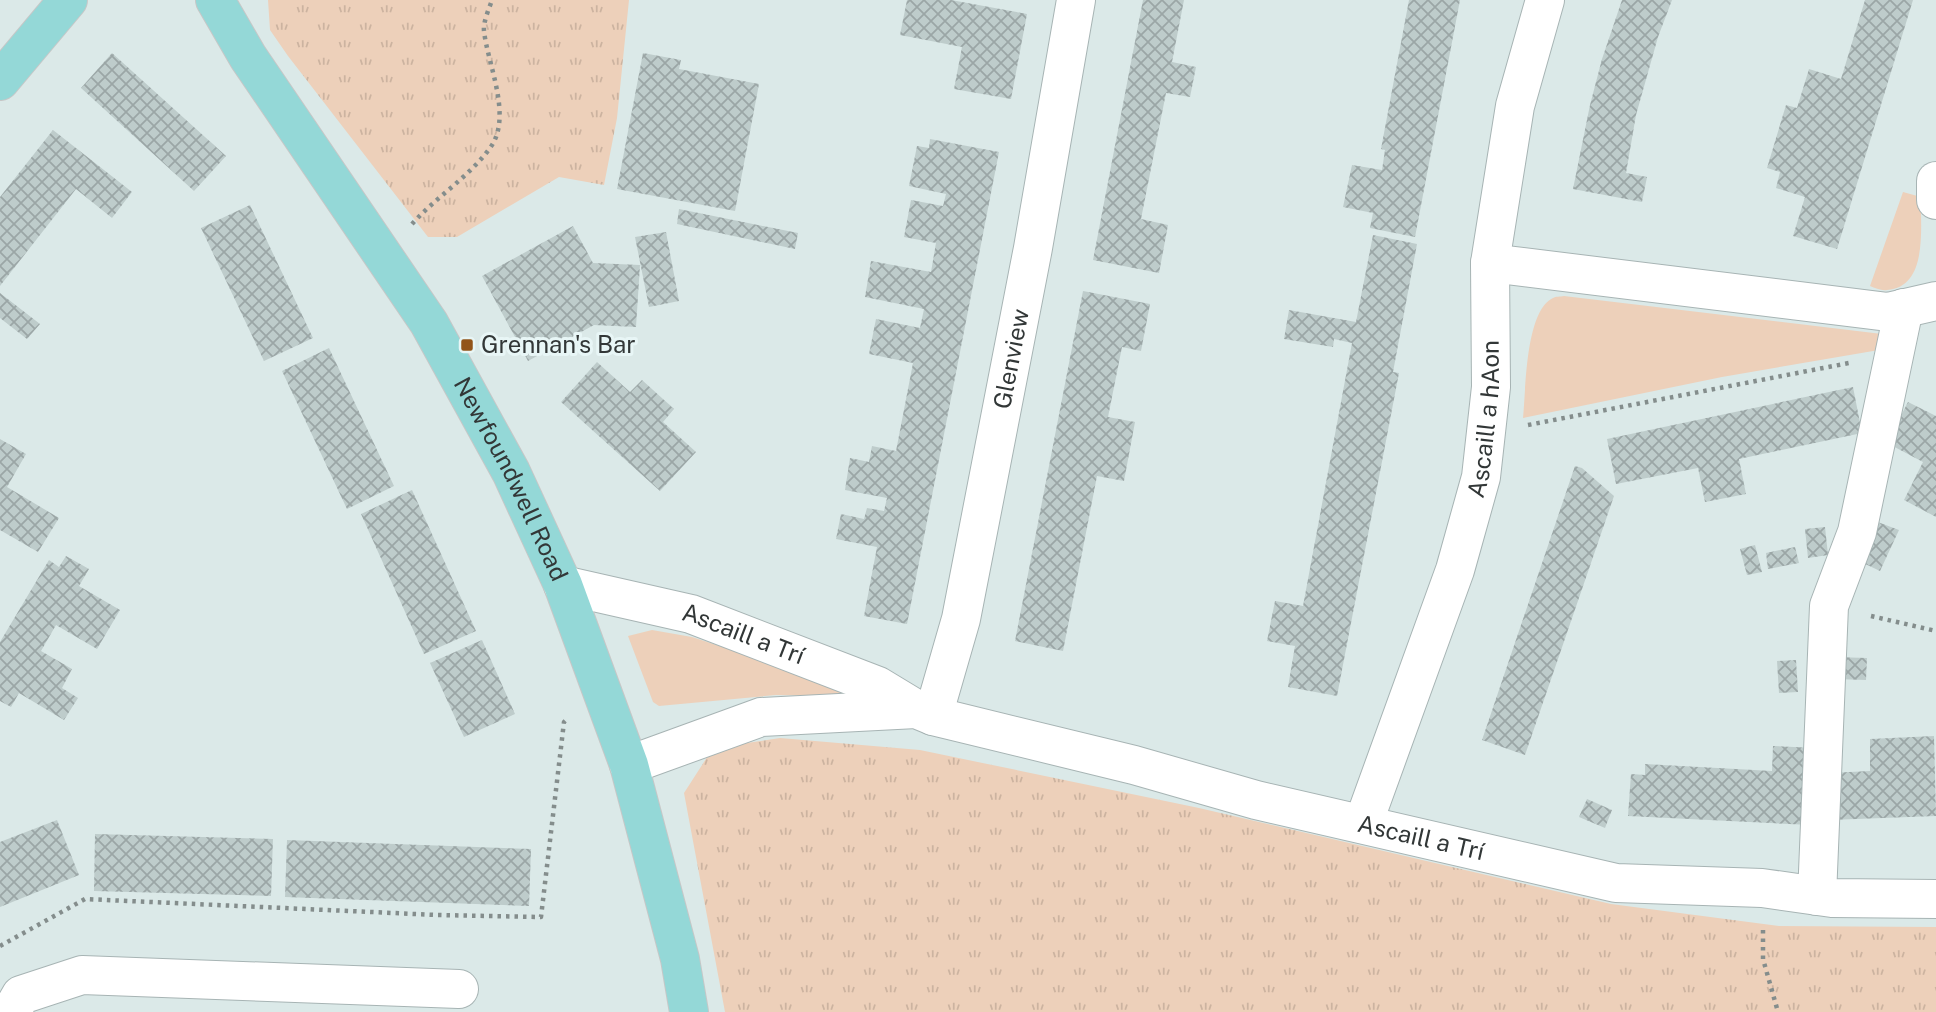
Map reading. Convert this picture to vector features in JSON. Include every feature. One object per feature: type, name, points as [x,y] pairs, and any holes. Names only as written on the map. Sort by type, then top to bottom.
[{"type":"main road","points":[[0,81],[68,0]]},
{"type":"main road","name":"Newfoundwell Road","points":[[215,0],[248,57],[429,323],[511,472],[563,585],[629,765],[680,959],[689,1012]]},
{"type":"street","name":"Glenview","points":[[925,712],[961,619],[1033,248],[1076,0]]},
{"type":"street","name":"Ascaill a hAon","points":[[1363,824],[1455,570],[1481,477],[1490,387],[1490,264],[1515,106],[1545,0]]},
{"type":"street","points":[[1936,180],[1936,200]]},
{"type":"street","points":[[1490,264],[1888,312],[1920,304]]},
{"type":"street","points":[[1816,895],[1829,606],[1857,532],[1895,355],[1920,304]]},
{"type":"street","name":"Ascaill a Trí","points":[[563,585],[691,614],[878,686],[925,712],[1134,765],[1256,800],[1616,883],[1762,888],[1832,898],[1936,899]]},
{"type":"street","name":"Ascaill a Trí","points":[[629,765],[761,717],[925,712]]},
{"type":"street","points":[[11,1012],[21,995],[82,975],[382,999],[459,989]]},
{"type":"path","points":[[383,256],[430,204],[492,147],[499,127],[499,103],[484,29],[492,0]]},
{"type":"path","points":[[1485,433],[1895,355]]},
{"type":"path","points":[[1829,606],[1936,631]]},
{"type":"path","points":[[0,946],[85,899],[437,915],[541,917],[564,722],[600,687]]},
{"type":"path","points":[[1762,888],[1763,959],[1778,1012]]},
{"type":"green space","points":[[268,0],[629,0],[617,118],[604,185],[559,177],[457,237],[428,237],[270,30]]},
{"type":"green space","points":[[1903,192],[1921,197],[1921,238],[1916,267],[1910,278],[1900,286],[1881,290],[1870,286]]},
{"type":"green space","points":[[1564,296],[1882,334],[1879,350],[1722,377],[1523,418],[1526,372],[1537,318],[1553,298]]},
{"type":"green space","points":[[652,630],[692,637],[876,697],[776,695],[659,706],[653,702],[628,636]]},
{"type":"green space","points":[[780,738],[920,750],[1199,808],[1611,904],[1779,926],[1936,927],[1936,1012],[725,1012],[684,793],[713,748]]},
{"type":"building","points":[[907,0],[951,0],[1027,14],[1011,99],[954,89],[962,47],[900,35]]},
{"type":"building","points":[[1143,0],[1184,0],[1172,62],[1196,67],[1190,97],[1166,93],[1141,219],[1168,225],[1159,273],[1093,260]]},
{"type":"building","points":[[1409,0],[1460,0],[1415,237],[1370,228],[1373,213],[1343,207],[1352,165],[1382,170],[1385,150],[1381,149]]},
{"type":"building","points":[[1622,0],[1672,0],[1658,37],[1636,115],[1626,173],[1647,177],[1642,202],[1573,189],[1590,105]]},
{"type":"building","points":[[1865,0],[1913,0],[1837,249],[1793,236],[1805,197],[1776,188],[1780,172],[1767,168],[1786,105],[1797,108],[1809,69],[1841,79]]},
{"type":"building","points":[[112,53],[226,156],[194,191],[81,88]]},
{"type":"building","points":[[643,53],[681,60],[679,69],[759,84],[735,211],[617,189]]},
{"type":"building","points":[[53,130],[132,192],[112,218],[76,189],[0,286],[0,197]]},
{"type":"building","points":[[930,139],[999,152],[907,624],[864,616],[877,547],[836,539],[841,514],[864,519],[867,508],[884,511],[887,498],[845,490],[850,458],[869,462],[872,446],[896,451],[913,363],[869,354],[876,319],[920,328],[924,309],[865,297],[871,261],[931,272],[936,243],[904,237],[911,200],[943,206],[946,194],[909,186],[917,146],[929,148]]},
{"type":"building","points":[[250,205],[313,338],[264,361],[201,228]]},
{"type":"building","points":[[679,209],[798,233],[795,249],[677,224]]},
{"type":"building","points":[[573,226],[593,263],[640,265],[636,327],[594,325],[528,361],[482,276]]},
{"type":"building","points":[[666,232],[679,301],[649,307],[635,237]]},
{"type":"building","points":[[1373,235],[1417,244],[1393,372],[1399,373],[1337,696],[1288,687],[1295,646],[1267,641],[1275,601],[1303,606],[1352,343],[1334,339],[1333,347],[1284,339],[1289,310],[1356,322]]},
{"type":"building","points":[[1083,291],[1150,304],[1141,351],[1122,347],[1108,417],[1135,422],[1124,481],[1097,476],[1063,651],[1015,641]]},
{"type":"building","points":[[0,293],[40,324],[27,339],[0,318]]},
{"type":"building","points":[[329,348],[394,486],[347,509],[282,371]]},
{"type":"building","points":[[597,362],[630,392],[642,380],[674,409],[663,422],[696,452],[660,491],[561,402]]},
{"type":"building","points":[[1853,387],[1862,433],[1739,459],[1746,494],[1705,502],[1698,468],[1616,484],[1607,439]]},
{"type":"building","points":[[1908,402],[1936,416],[1936,517],[1904,500],[1923,462],[1887,443]]},
{"type":"building","points":[[0,439],[26,454],[7,487],[59,518],[38,552],[0,530]]},
{"type":"building","points":[[1575,466],[1582,468],[1614,496],[1525,755],[1482,740]]},
{"type":"building","points":[[412,490],[476,631],[424,654],[361,514]]},
{"type":"building","points":[[1875,521],[1899,530],[1880,571],[1861,562]]},
{"type":"building","points":[[1825,527],[1828,555],[1808,558],[1805,529]]},
{"type":"building","points":[[1755,545],[1762,572],[1747,575],[1740,549]]},
{"type":"building","points":[[1795,547],[1799,563],[1768,569],[1766,553]]},
{"type":"building","points":[[66,556],[89,569],[79,586],[120,610],[97,649],[56,625],[41,651],[72,669],[62,688],[78,698],[64,720],[19,693],[11,707],[0,701],[0,642],[49,560],[59,567]]},
{"type":"building","points":[[482,640],[515,714],[464,737],[430,663]]},
{"type":"building","points":[[1835,657],[1867,658],[1866,680],[1834,679]]},
{"type":"building","points":[[1796,660],[1798,692],[1779,693],[1777,661]]},
{"type":"building","points":[[1934,736],[1936,816],[1830,820],[1829,773],[1870,771],[1870,739]]},
{"type":"building","points":[[1773,746],[1815,748],[1811,825],[1628,816],[1631,774],[1645,775],[1645,764],[1772,771]]},
{"type":"building","points":[[1587,799],[1612,810],[1605,828],[1579,817]]},
{"type":"building","points":[[57,820],[79,875],[0,907],[0,842]]},
{"type":"building","points":[[95,834],[273,839],[271,896],[94,891]]},
{"type":"building","points":[[287,840],[531,849],[529,906],[285,897]]},
{"type":"place","name":"Grennan's Bar","points":[[467,345]]}]
